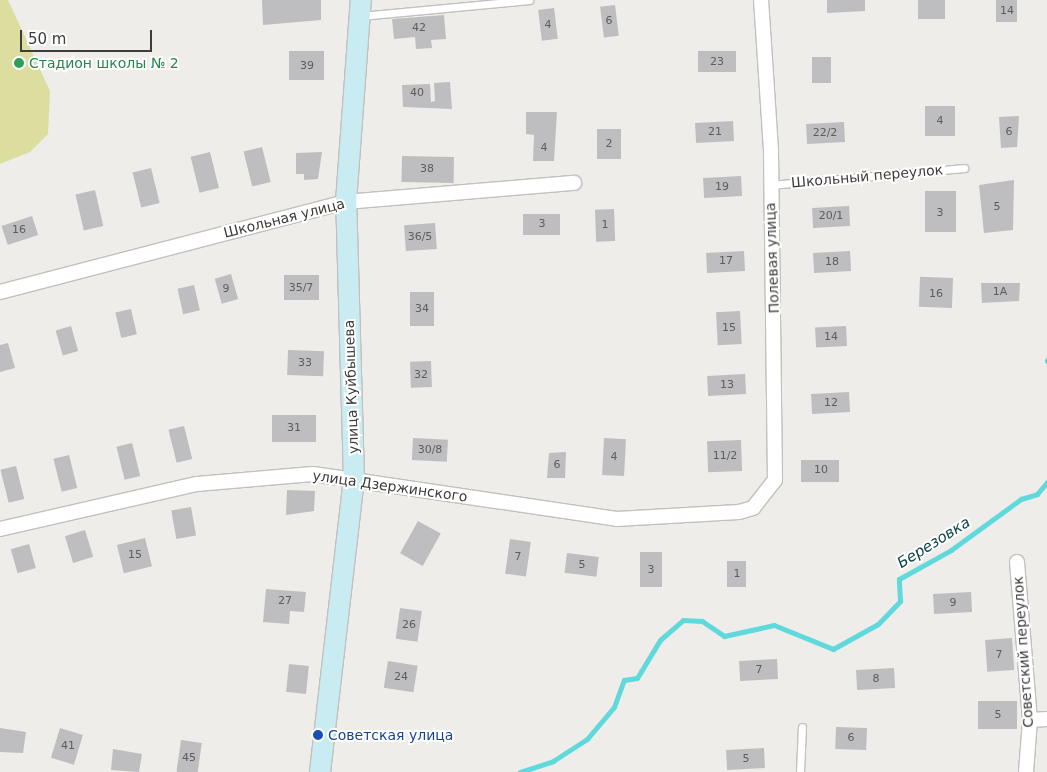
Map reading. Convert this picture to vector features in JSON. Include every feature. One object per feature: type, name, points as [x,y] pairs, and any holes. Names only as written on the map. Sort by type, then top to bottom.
[{"type":"street","name":"Полевая улица","points":[[753,508],[775,480],[770,185],[761,0]]},
{"type":"street","name":"улица Куйбышева","points":[[320,772],[354,480],[346,202],[361,8]]},
{"type":"street","name":"Школьная улица","points":[[0,292],[346,202],[546,189],[574,183]]},
{"type":"street","name":"улица Дзержинского","points":[[0,528],[197,484],[314,474],[616,519],[739,512],[753,508]]},
{"type":"street","name":"Советский переулок","points":[[1017,562],[1030,720],[1026,772]]},
{"type":"street","points":[[1030,720],[1047,719]]},
{"type":"lane","points":[[361,8],[529,0]]},
{"type":"lane","name":"Школьный переулок","points":[[770,185],[964,168]]},
{"type":"lane","points":[[800,772],[802,727]]},
{"type":"green space","name":"Стадион школы № 2","points":[[0,0],[8,0],[50,91],[48,134],[30,152],[0,164]]},
{"type":"building","points":[[262,0],[321,0],[321,20],[263,25]]},
{"type":"building","points":[[827,0],[865,0],[865,11],[827,13]]},
{"type":"building","points":[[918,0],[945,0],[945,19],[918,19]]},
{"type":"building","points":[[996,0],[1017,0],[1017,22],[996,22]]},
{"type":"building","points":[[615,5],[619,36],[604,38],[600,7]]},
{"type":"building","points":[[554,8],[558,39],[542,41],[538,10]]},
{"type":"building","points":[[444,15],[446,39],[431,40],[432,48],[416,49],[415,37],[394,39],[392,19]]},
{"type":"building","points":[[289,51],[324,51],[324,80],[289,80]]},
{"type":"building","points":[[698,51],[736,51],[736,72],[698,72]]},
{"type":"building","points":[[812,57],[831,57],[831,83],[812,83]]},
{"type":"building","points":[[450,82],[452,109],[403,107],[402,85],[430,84],[431,102],[435,101],[434,83]]},
{"type":"building","points":[[925,106],[955,106],[955,136],[925,136]]},
{"type":"building","points":[[526,112],[557,112],[554,161],[533,161],[534,135],[526,134]]},
{"type":"building","points":[[1019,116],[1017,147],[1001,148],[999,117]]},
{"type":"building","points":[[733,121],[734,141],[696,143],[695,123]]},
{"type":"building","points":[[844,122],[845,142],[807,144],[806,124]]},
{"type":"building","points":[[597,129],[621,129],[621,159],[597,159]]},
{"type":"building","points":[[262,147],[271,182],[252,187],[244,152]]},
{"type":"building","points":[[210,152],[219,188],[200,193],[191,157]]},
{"type":"building","points":[[322,152],[318,179],[304,180],[304,174],[296,174],[296,153]]},
{"type":"building","points":[[402,156],[454,157],[454,183],[402,182]]},
{"type":"building","points":[[151,168],[160,203],[141,208],[133,173]]},
{"type":"building","points":[[741,176],[742,196],[704,198],[703,178]]},
{"type":"building","points":[[1014,180],[1013,230],[984,233],[979,185]]},
{"type":"building","points":[[95,190],[103,226],[84,231],[76,194]]},
{"type":"building","points":[[925,191],[956,191],[956,232],[925,232]]},
{"type":"building","points":[[849,206],[850,226],[813,228],[812,208]]},
{"type":"building","points":[[614,209],[615,241],[596,242],[595,210]]},
{"type":"building","points":[[523,214],[560,214],[560,235],[523,235]]},
{"type":"building","points":[[32,216],[38,235],[8,245],[2,226]]},
{"type":"building","points":[[435,223],[437,249],[406,251],[404,225]]},
{"type":"building","points":[[744,251],[745,271],[707,273],[706,253]]},
{"type":"building","points":[[850,251],[851,271],[814,273],[813,253]]},
{"type":"building","points":[[231,274],[238,299],[222,304],[215,279]]},
{"type":"building","points":[[284,275],[319,275],[319,300],[284,300]]},
{"type":"building","points":[[920,277],[953,278],[952,308],[919,307]]},
{"type":"building","points":[[981,283],[1020,283],[1019,301],[982,303]]},
{"type":"building","points":[[194,285],[200,310],[183,314],[177,289]]},
{"type":"building","points":[[410,292],[434,292],[434,326],[410,326]]},
{"type":"building","points":[[131,309],[137,334],[121,338],[115,313]]},
{"type":"building","points":[[740,311],[742,344],[718,345],[716,312]]},
{"type":"building","points":[[71,326],[78,351],[63,355],[56,330]]},
{"type":"building","points":[[846,326],[847,346],[816,348],[815,328]]},
{"type":"building","points":[[8,343],[15,368],[0,372],[0,345]]},
{"type":"building","points":[[288,350],[324,351],[323,376],[287,375]]},
{"type":"building","points":[[431,361],[432,387],[411,388],[410,362]]},
{"type":"building","points":[[745,374],[746,394],[708,396],[707,376]]},
{"type":"building","points":[[849,392],[850,412],[812,414],[811,394]]},
{"type":"building","points":[[272,415],[316,415],[316,442],[272,442]]},
{"type":"building","points":[[184,426],[192,459],[177,463],[168,430]]},
{"type":"building","points":[[413,438],[448,440],[447,462],[412,460]]},
{"type":"building","points":[[604,438],[626,439],[624,476],[602,475]]},
{"type":"building","points":[[741,440],[742,471],[708,472],[707,441]]},
{"type":"building","points":[[132,443],[140,476],[125,480],[116,447]]},
{"type":"building","points":[[566,452],[565,478],[547,478],[549,453]]},
{"type":"building","points":[[69,455],[77,488],[62,492],[53,459]]},
{"type":"building","points":[[801,460],[839,460],[839,482],[801,482]]},
{"type":"building","points":[[16,466],[24,499],[9,503],[0,470]]},
{"type":"building","points":[[287,490],[315,491],[314,511],[286,515]]},
{"type":"building","points":[[191,507],[196,536],[176,539],[171,510]]},
{"type":"building","points":[[418,521],[441,534],[423,566],[400,553]]},
{"type":"building","points":[[85,530],[93,557],[73,563],[65,536]]},
{"type":"building","points":[[145,538],[152,566],[124,573],[117,545]]},
{"type":"building","points":[[510,539],[531,542],[526,577],[505,574]]},
{"type":"building","points":[[29,544],[36,568],[18,573],[11,549]]},
{"type":"building","points":[[640,552],[662,552],[662,587],[640,587]]},
{"type":"building","points":[[567,553],[599,557],[596,577],[565,573]]},
{"type":"building","points":[[727,561],[746,561],[746,587],[727,587]]},
{"type":"building","points":[[266,589],[306,592],[304,612],[290,611],[289,624],[263,622]]},
{"type":"building","points":[[971,592],[972,612],[934,614],[933,594]]},
{"type":"building","points":[[400,608],[422,611],[417,642],[396,639]]},
{"type":"building","points":[[1012,638],[1014,670],[987,672],[985,640]]},
{"type":"building","points":[[777,659],[778,679],[740,681],[739,661]]},
{"type":"building","points":[[388,661],[418,666],[413,692],[384,688]]},
{"type":"building","points":[[289,664],[309,666],[306,694],[286,692]]},
{"type":"building","points":[[894,668],[895,688],[857,690],[856,670]]},
{"type":"building","points":[[978,701],[1017,701],[1017,729],[978,729]]},
{"type":"building","points":[[836,727],[867,728],[866,750],[835,749]]},
{"type":"building","points":[[0,728],[26,732],[23,753],[0,752]]},
{"type":"building","points":[[60,728],[83,735],[74,765],[51,758]]},
{"type":"building","points":[[181,740],[202,743],[198,772],[177,772]]},
{"type":"building","points":[[764,748],[765,768],[727,770],[726,750]]},
{"type":"building","points":[[113,749],[142,754],[139,772],[111,770]]},
{"type":"waterway","name":"Березовка","points":[[520,772],[553,761],[587,739],[614,707],[624,680],[637,678],[660,640],[683,620],[702,621],[724,636],[774,625],[833,649],[878,624],[900,601],[899,579],[951,550],[1021,499],[1037,494],[1047,482]]},
{"type":"place","name":"Стадион школы № 2","points":[[19,63]]},
{"type":"place","name":"Советская улица","points":[[318,735]]}]
